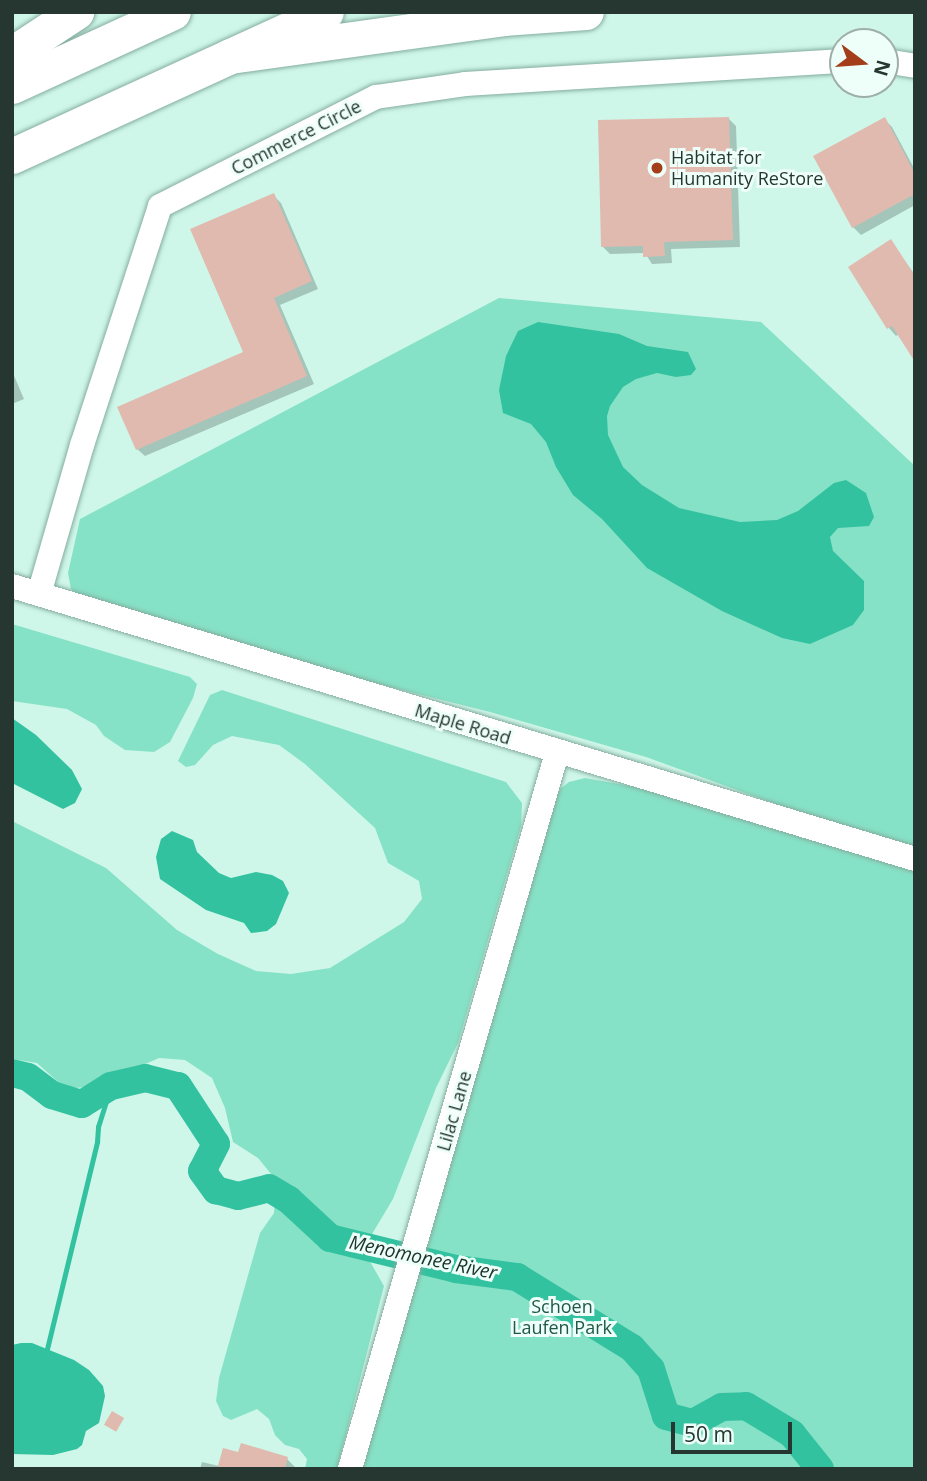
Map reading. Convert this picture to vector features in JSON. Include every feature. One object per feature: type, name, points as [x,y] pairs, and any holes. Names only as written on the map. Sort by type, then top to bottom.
[{"type":"highway","points":[[12,54],[76,12]]},
{"type":"highway","points":[[12,86],[173,12]]},
{"type":"highway","points":[[12,156],[326,12]]},
{"type":"highway","points":[[230,56],[503,18],[586,12]]},
{"type":"street","name":"Commerce Circle","points":[[39,594],[82,444],[160,206],[376,97],[465,84],[829,62]]},
{"type":"street","name":"Maple Road","points":[[12,586],[557,753],[915,859]]},
{"type":"street","name":"Lilac Lane","points":[[350,1469],[557,753]]},
{"type":"green space","points":[[499,298],[761,322],[915,466],[915,850],[817,819],[646,757],[490,712],[338,674],[79,596],[71,589],[68,573],[80,519]]},
{"type":"green space","points":[[12,624],[190,677],[197,684],[193,698],[170,742],[154,752],[125,750],[104,736],[96,725],[67,709],[12,701]]},
{"type":"green space","points":[[222,690],[506,782],[522,803],[521,826],[458,1043],[436,1088],[393,1199],[372,1234],[368,1258],[384,1286],[337,1469],[305,1469],[307,1459],[299,1449],[285,1445],[275,1435],[269,1419],[257,1409],[231,1420],[223,1416],[216,1401],[219,1378],[260,1233],[274,1213],[276,1180],[258,1158],[233,1142],[225,1108],[212,1078],[185,1060],[159,1058],[95,1086],[66,1089],[37,1063],[12,1059],[12,821],[106,868],[177,930],[218,954],[256,971],[291,974],[330,968],[404,922],[422,899],[419,881],[388,863],[375,828],[305,764],[279,745],[232,736],[213,745],[195,765],[186,767],[178,761],[210,695]]},
{"type":"green space","name":"Schoen Laufen Park","points":[[585,778],[674,794],[915,868],[915,1469],[359,1469],[555,801],[559,790],[569,782]]},
{"type":"shaded area","points":[[538,322],[619,334],[647,346],[688,352],[696,369],[691,375],[676,377],[657,373],[636,379],[623,387],[610,406],[607,416],[608,435],[623,467],[642,485],[679,508],[740,522],[777,520],[798,511],[834,483],[846,480],[866,493],[874,517],[869,526],[838,528],[830,537],[833,551],[864,581],[864,610],[853,625],[810,644],[782,638],[722,611],[647,568],[602,519],[573,495],[556,467],[546,442],[531,424],[503,413],[499,390],[506,356],[518,331]]},
{"type":"shaded area","points":[[12,718],[36,735],[72,770],[82,789],[75,803],[63,809],[12,783]]},
{"type":"shaded area","points":[[172,831],[193,840],[197,852],[219,873],[231,878],[256,872],[272,875],[283,881],[289,893],[276,924],[267,931],[251,933],[244,923],[206,910],[160,879],[156,857],[161,839]]},
{"type":"shaded area","points":[[32,1343],[74,1360],[89,1370],[103,1386],[105,1396],[99,1423],[86,1431],[82,1445],[77,1449],[53,1455],[12,1454],[12,1345]]},
{"type":"building","points":[[729,117],[733,240],[664,242],[665,256],[643,257],[643,246],[601,247],[598,120]]},
{"type":"building","points":[[885,117],[915,174],[915,194],[852,228],[813,156]]},
{"type":"building","points":[[274,193],[312,281],[274,298],[307,376],[136,450],[117,407],[243,352],[190,229]]},
{"type":"building","points":[[891,239],[915,276],[915,362],[892,326],[887,329],[848,267]]},
{"type":"building","points":[[112,1411],[124,1418],[116,1432],[104,1425]]},
{"type":"building","points":[[241,1443],[288,1457],[285,1469],[217,1469],[223,1448],[238,1452]]},
{"type":"waterway","name":"Menomonee River","points":[[12,1073],[28,1077],[52,1095],[82,1104],[111,1086],[145,1078],[178,1086],[216,1144],[202,1171],[216,1190],[238,1196],[269,1188],[289,1200],[330,1238],[456,1269],[517,1277],[632,1348],[651,1369],[666,1416],[693,1423],[722,1407],[746,1406],[792,1434],[820,1469]]},
{"type":"waterway","points":[[47,1349],[97,1142],[98,1127],[111,1086]]},
{"type":"place","name":"Habitat for Humanity ReStore","points":[[657,168]]}]
